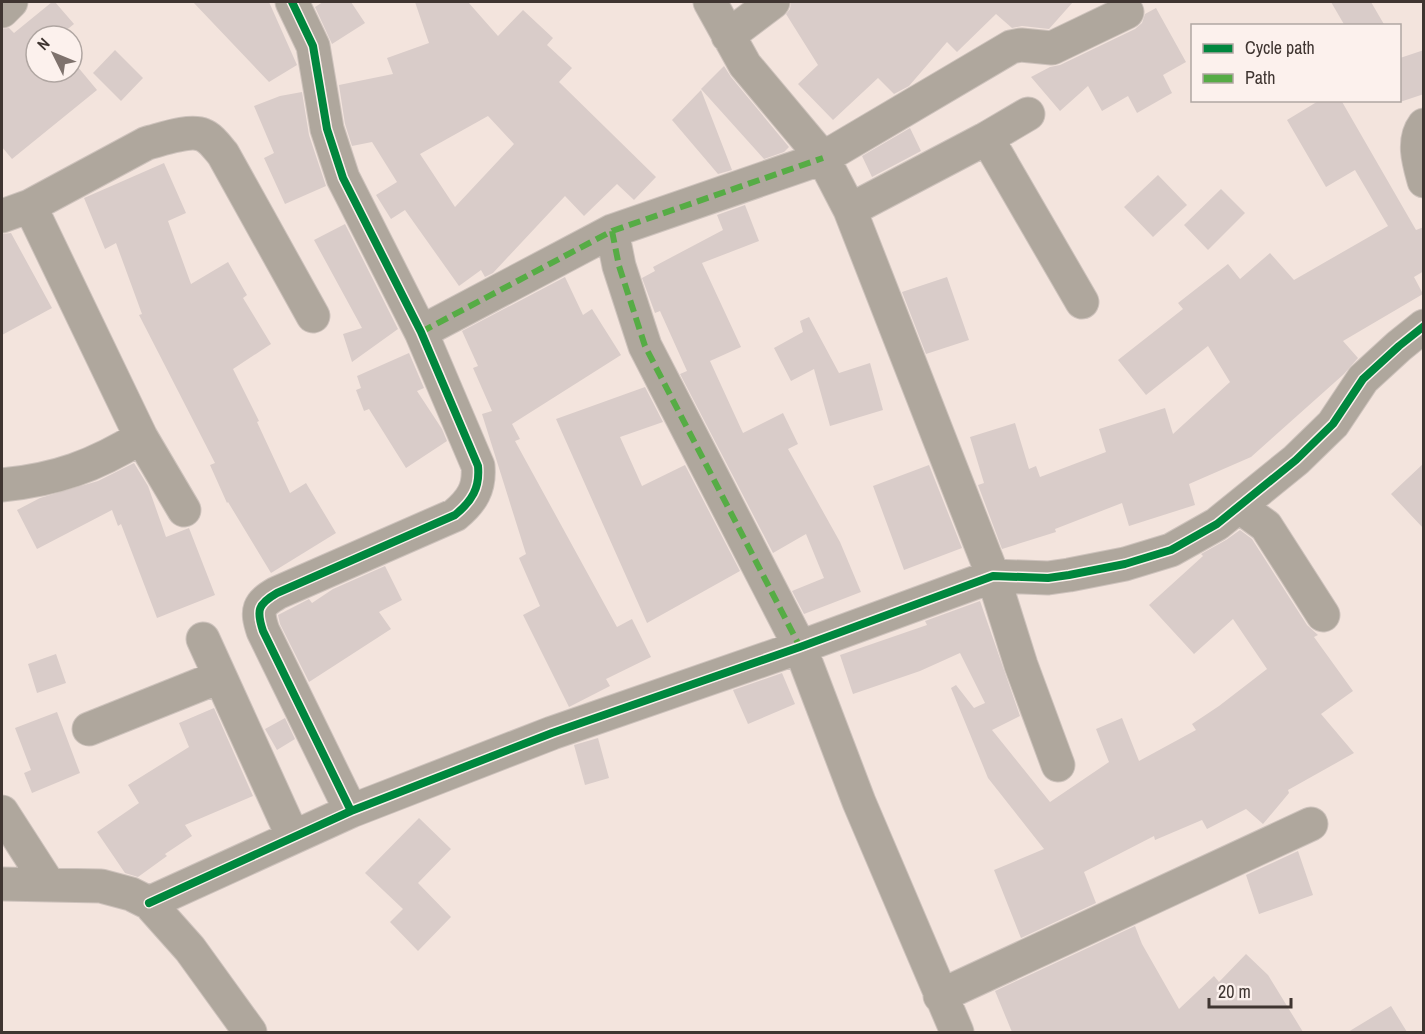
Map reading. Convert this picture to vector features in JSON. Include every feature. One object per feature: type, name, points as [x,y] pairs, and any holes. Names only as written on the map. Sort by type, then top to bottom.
[{"type":"street","points":[[2,11],[11,2]]},
{"type":"street","points":[[292,2],[313,46],[327,129],[343,178],[421,332],[478,466],[479,480],[475,493],[455,515],[277,592],[261,604],[258,612],[263,631],[351,810]]},
{"type":"street","points":[[710,2],[745,65],[823,158],[850,210],[993,576],[1021,665],[1058,765]]},
{"type":"street","points":[[728,36],[773,2]]},
{"type":"street","points":[[421,332],[612,231],[823,158],[1011,47],[1021,45],[1052,48],[1127,12]]},
{"type":"street","points":[[850,210],[1028,114]]},
{"type":"street","points":[[1424,125],[1417,142],[1424,181]]},
{"type":"street","points":[[184,510],[16,211],[147,143],[194,133],[202,134],[212,141],[223,154],[314,316]]},
{"type":"street","points":[[987,138],[1082,302]]},
{"type":"street","points":[[612,231],[619,266],[645,346],[800,647],[859,802],[957,1032]]},
{"type":"street","points":[[149,903],[351,810],[552,734],[993,576],[1048,578],[1091,572],[1171,550],[1217,524],[1296,460],[1333,424],[1363,379],[1424,326]]},
{"type":"street","points":[[2,485],[36,482],[80,469],[141,437]]},
{"type":"street","points":[[1240,507],[1266,526],[1323,615]]},
{"type":"street","points":[[203,639],[293,837]]},
{"type":"street","points":[[89,729],[219,677]]},
{"type":"street","points":[[2,812],[49,885]]},
{"type":"street","points":[[940,996],[1311,824]]},
{"type":"street","points":[[2,884],[101,886],[131,894],[149,903],[190,949],[250,1032]]},
{"type":"building","points":[[55,2],[74,24],[25,24]]},
{"type":"building","points":[[193,2],[269,2],[297,65],[269,82]]},
{"type":"building","points":[[323,2],[351,2],[365,23],[332,44],[315,7]]},
{"type":"building","points":[[415,2],[468,2],[498,36],[523,10],[553,38],[547,45],[572,68],[559,82],[656,177],[634,200],[617,184],[584,216],[565,196],[493,273],[485,277],[481,270],[459,286],[405,210],[391,219],[376,195],[397,182],[372,142],[352,146],[345,124],[339,85],[393,74],[387,58],[429,43]],"holes":[[[488,116],[514,144],[455,207],[420,154]]]},
{"type":"building","points":[[791,2],[1073,2],[1049,29],[1022,26],[1012,28],[996,14],[957,52],[947,42],[909,86],[894,94],[878,78],[833,120],[798,84],[818,65],[786,14]]},
{"type":"building","points":[[1331,2],[1371,2],[1384,24],[1344,24]]},
{"type":"building","points":[[1156,8],[1186,62],[1163,75],[1172,93],[1137,113],[1128,96],[1102,111],[1088,86],[1060,111],[1031,77],[1135,29],[1142,23],[1145,14]]},
{"type":"building","points":[[24,25],[24,84],[84,84],[84,74],[97,90],[12,159],[2,147],[2,29],[9,28],[14,33]]},
{"type":"building","points":[[115,50],[143,78],[121,101],[93,73]]},
{"type":"building","points":[[1424,50],[1424,94],[1401,102],[1401,58]]},
{"type":"building","points":[[724,66],[789,147],[784,152],[764,159],[701,89]]},
{"type":"building","points":[[701,90],[732,170],[718,174],[672,120]]},
{"type":"building","points":[[302,92],[309,135],[326,186],[285,204],[264,158],[274,153],[254,106],[280,96]]},
{"type":"building","points":[[1317,102],[1342,102],[1416,230],[1424,227],[1424,271],[1414,277],[1423,294],[1343,341],[1358,358],[1344,374],[1251,457],[1189,484],[1195,505],[1129,526],[1122,503],[1055,529],[1056,532],[1002,549],[978,485],[984,483],[970,437],[1015,423],[1029,469],[1036,466],[1040,477],[1106,452],[1099,429],[1165,408],[1173,434],[1230,382],[1208,346],[1146,395],[1118,360],[1183,309],[1178,303],[1228,264],[1240,279],[1270,253],[1294,280],[1388,226],[1355,170],[1326,187],[1287,120]]},
{"type":"building","points":[[910,128],[921,151],[872,177],[862,156]]},
{"type":"building","points":[[164,163],[186,213],[168,221],[191,284],[228,262],[247,295],[243,298],[271,344],[233,369],[259,421],[257,422],[290,493],[306,483],[336,533],[271,573],[227,503],[210,465],[215,463],[139,315],[142,314],[116,243],[105,249],[84,198]]},
{"type":"building","points":[[1158,175],[1187,205],[1153,237],[1124,207]]},
{"type":"building","points":[[1221,189],[1245,213],[1208,250],[1184,225]]},
{"type":"building","points":[[745,205],[759,241],[702,263],[741,347],[710,361],[743,433],[783,413],[798,444],[788,449],[840,542],[861,592],[804,614],[792,591],[824,578],[806,534],[773,553],[680,374],[687,371],[660,311],[655,313],[642,278],[655,271],[653,267],[723,230],[717,215]]},
{"type":"building","points":[[345,224],[398,329],[352,362],[343,334],[362,328],[314,240]]},
{"type":"building","points":[[11,233],[52,308],[2,335],[2,234]]},
{"type":"building","points":[[565,277],[583,315],[592,309],[621,355],[512,424],[520,439],[515,441],[617,627],[632,619],[651,657],[606,679],[610,686],[569,707],[523,615],[540,606],[519,558],[526,554],[482,414],[492,411],[473,368],[478,366],[462,331]]},
{"type":"building","points":[[947,277],[969,340],[926,354],[902,292]]},
{"type":"building","points":[[809,317],[839,373],[870,363],[883,410],[830,426],[814,369],[791,381],[774,348],[803,332],[800,321]]},
{"type":"building","points":[[409,353],[424,388],[417,391],[442,429],[447,441],[406,468],[369,409],[364,411],[356,390],[361,388],[357,376]]},
{"type":"building","points":[[645,387],[663,422],[620,437],[642,486],[685,465],[740,571],[647,623],[556,419]]},
{"type":"building","points":[[134,463],[148,486],[166,537],[189,528],[215,595],[157,618],[121,524],[118,526],[112,510],[37,549],[17,510],[40,498],[98,481]]},
{"type":"building","points":[[1424,463],[1424,529],[1391,494]]},
{"type":"building","points":[[929,465],[962,548],[904,570],[873,486]]},
{"type":"building","points":[[1240,530],[1252,539],[1307,625],[1318,635],[1314,637],[1353,691],[1321,714],[1354,753],[1288,790],[1289,793],[1263,824],[1246,809],[1207,829],[1202,820],[1155,840],[1154,836],[1084,872],[1096,903],[1021,938],[994,870],[1044,849],[988,778],[951,688],[956,685],[974,708],[985,703],[960,653],[920,671],[853,694],[840,655],[927,625],[925,621],[980,601],[1020,716],[992,730],[1050,802],[1109,762],[1096,729],[1122,718],[1139,761],[1196,730],[1192,724],[1267,669],[1233,619],[1194,654],[1149,605],[1203,556],[1201,554]]},
{"type":"building","points":[[385,566],[402,600],[379,612],[391,629],[309,682],[280,624],[278,615],[309,599],[312,603],[333,589]]},
{"type":"building","points":[[56,654],[66,683],[37,693],[28,664]]},
{"type":"building","points":[[782,673],[795,704],[748,724],[733,690]]},
{"type":"building","points":[[214,708],[253,796],[185,825],[192,836],[165,854],[167,856],[138,877],[125,873],[97,832],[139,803],[128,785],[189,747],[179,723]]},
{"type":"building","points":[[57,712],[80,773],[32,793],[24,773],[31,770],[15,728]]},
{"type":"building","points":[[285,718],[295,739],[277,750],[265,729]]},
{"type":"building","points":[[598,738],[609,778],[585,785],[574,745]]},
{"type":"building","points":[[419,818],[451,849],[418,883],[451,917],[418,951],[390,922],[403,909],[365,873]]},
{"type":"building","points":[[1298,851],[1313,895],[1259,914],[1246,875]]},
{"type":"building","points":[[1135,926],[1142,944],[1179,1009],[1214,976],[1219,982],[1246,954],[1268,975],[1303,1032],[1012,1032],[995,991]]},
{"type":"building","points":[[1391,1006],[1407,1032],[1348,1032]]},
{"type":"marked path","points":[[421,332],[612,231],[823,158]]},
{"type":"marked path","points":[[612,231],[619,266],[645,346],[800,647]]},
{"type":"cycle path","points":[[292,2],[313,46],[327,129],[343,178],[421,332],[478,466],[478,481],[474,494],[455,515],[277,593],[260,608],[263,631],[351,811]]},
{"type":"cycle path","points":[[149,903],[351,811],[552,733],[800,647],[993,576],[1048,578],[1069,575],[1125,564],[1171,550],[1217,524],[1296,460],[1333,424],[1363,379],[1424,326]]}]
